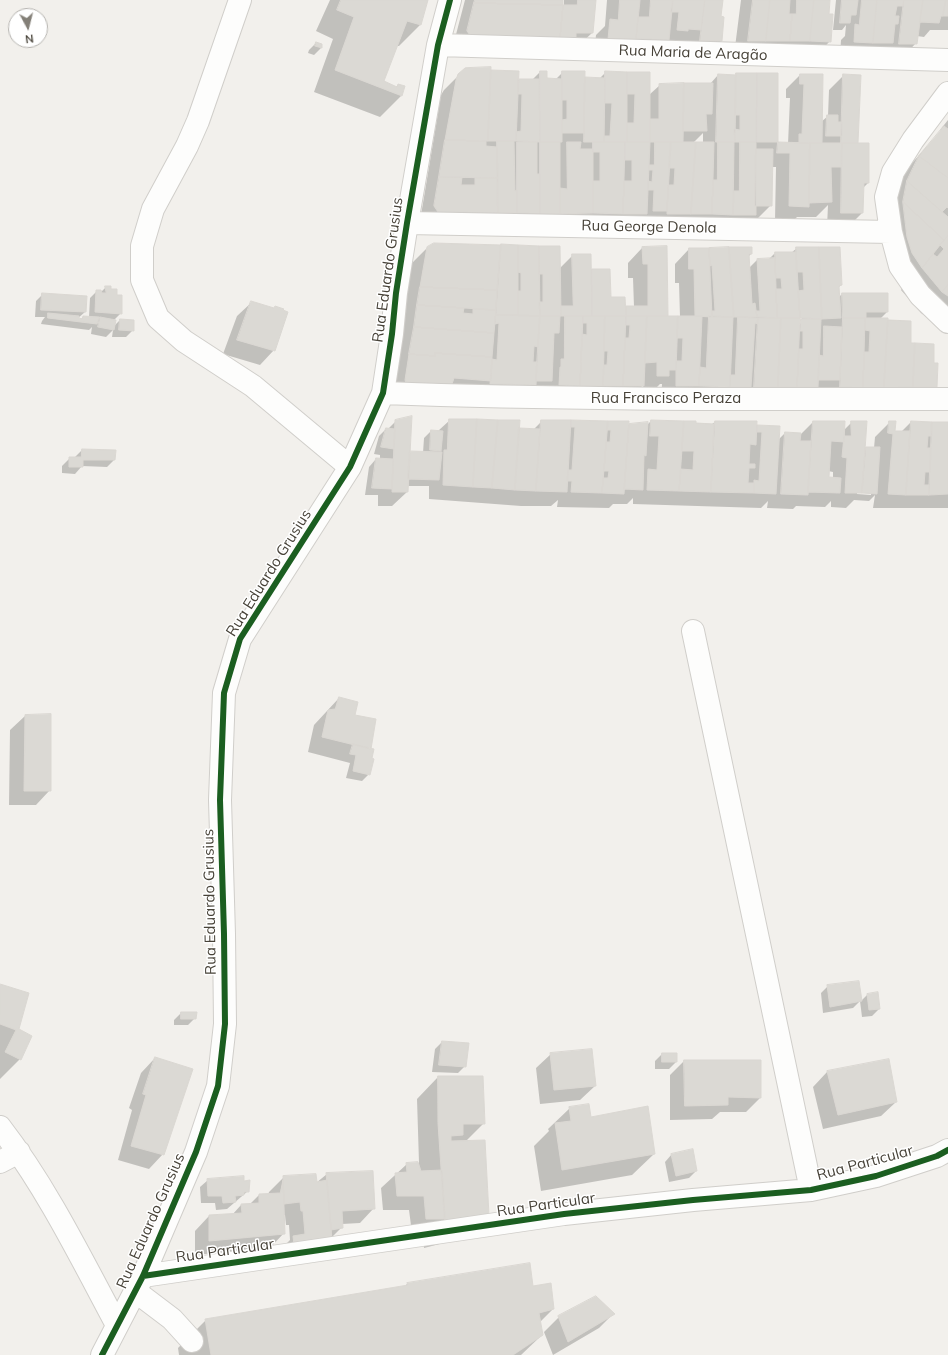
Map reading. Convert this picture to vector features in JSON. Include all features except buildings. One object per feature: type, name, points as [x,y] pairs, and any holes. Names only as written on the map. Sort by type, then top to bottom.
[{"type":"street","points":[[240,0],[198,121],[187,146],[153,209],[142,246],[142,280],[158,318],[179,336],[253,386],[350,467]]},
{"type":"street","name":"Rua Eduardo Grusius","points":[[102,1355],[139,1284],[196,1152],[218,1086],[225,1024],[220,800],[224,693],[240,639],[350,467],[383,393],[407,223],[438,45],[450,0]]},
{"type":"street","name":"Rua Maria de Aragão","points":[[438,45],[948,60]]},
{"type":"street","points":[[948,93],[913,140],[894,172],[886,197],[891,232],[900,266],[920,295],[948,322]]},
{"type":"street","name":"Rua George Denola","points":[[407,223],[891,232]]},
{"type":"street","name":"Rua Francisco Peraza","points":[[383,393],[671,398],[948,399]]},
{"type":"street","points":[[694,630],[811,1190]]},
{"type":"street","points":[[0,1127],[19,1152],[68,1232],[117,1325]]},
{"type":"street","name":"Rua Particular","points":[[139,1284],[564,1214],[693,1200],[811,1190],[876,1176],[937,1156],[948,1150]]},
{"type":"street","points":[[0,1162],[19,1152]]},
{"type":"street","points":[[139,1284],[192,1341]]},
{"type":"cycle path","points":[[102,1355],[143,1276],[196,1152],[218,1086],[225,1024],[220,800],[224,693],[240,639],[350,467],[383,393],[407,223],[438,45],[450,0]]},
{"type":"cycle path","points":[[143,1276],[564,1214],[693,1200],[811,1190],[876,1176],[937,1156],[948,1150]]}]
